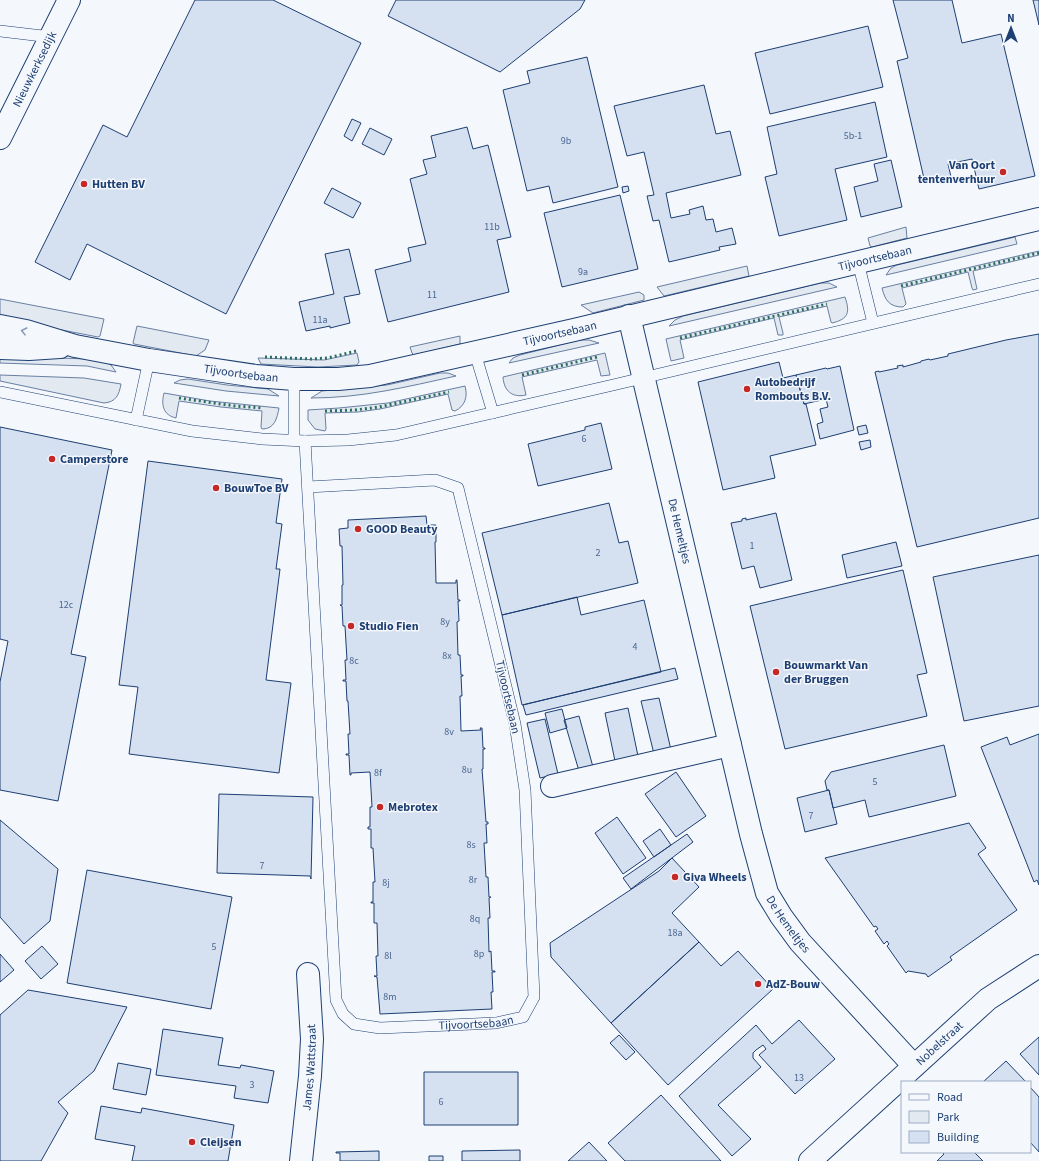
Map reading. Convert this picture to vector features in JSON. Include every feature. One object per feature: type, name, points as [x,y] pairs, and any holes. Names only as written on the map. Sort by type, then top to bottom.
[{"type":"street","name":"Nieuwkerksedijk","points":[[0,138],[69,0]]},
{"type":"street","name":"Tijvoortsebaan","points":[[0,326],[26,331],[75,346],[149,360],[256,376],[294,379],[338,379],[370,376],[475,353],[1039,220]]},
{"type":"street","name":"De Hemeltjes","points":[[629,316],[751,834],[767,893],[781,916],[800,942],[914,1066]]},
{"type":"street","name":"Tijvoortsebaan","points":[[0,348],[29,349],[75,346]]},
{"type":"street","points":[[552,786],[730,745]]},
{"type":"street","name":"Nobelstraat","points":[[810,1161],[988,999],[1039,966]]},
{"type":"street","name":"James Wattstraat","points":[[301,1161],[310,1076],[312,1039],[308,974]]},
{"type":"lane","points":[[0,31],[51,37]]},
{"type":"lane","points":[[858,262],[873,324]]},
{"type":"lane","points":[[0,392],[192,431],[262,439],[348,440],[396,435],[644,378],[1039,284]]},
{"type":"lane","points":[[475,353],[493,412]]},
{"type":"lane","points":[[136,420],[149,360]]},
{"type":"lane","name":"Tijvoortsebaan","points":[[294,379],[299,440],[308,487],[336,1000],[343,1014],[354,1024],[380,1028],[496,1023],[523,1016],[534,997],[525,790],[515,724],[458,488],[435,480],[308,487]]},
{"type":"green space","points":[[906,227],[907,238],[872,247],[870,246],[868,238]]},
{"type":"green space","points":[[1015,237],[1017,244],[886,275],[891,268],[897,265]]},
{"type":"green space","points":[[1039,251],[1039,255],[973,271],[977,289],[973,290],[968,272],[902,288],[906,304],[903,307],[894,306],[888,302],[882,288]]},
{"type":"green space","points":[[747,266],[749,276],[664,296],[657,287]]},
{"type":"green space","points":[[821,283],[829,283],[837,287],[669,326],[675,320],[683,316]]},
{"type":"green space","points":[[639,292],[644,295],[644,300],[593,313],[581,305]]},
{"type":"green space","points":[[845,297],[848,311],[845,317],[838,321],[831,322],[827,306],[779,317],[783,335],[778,335],[774,318],[680,340],[684,358],[671,361],[666,339]]},
{"type":"green space","points":[[0,299],[104,319],[100,336],[98,337],[0,318]]},
{"type":"green space","points":[[137,326],[209,340],[205,350],[196,356],[134,344]]},
{"type":"green space","points":[[460,336],[460,344],[414,355],[410,347]]},
{"type":"green space","points":[[579,340],[589,340],[599,343],[509,363],[513,358],[520,355]]},
{"type":"green space","points":[[357,353],[359,362],[357,365],[318,367],[261,364],[258,358],[324,360]]},
{"type":"green space","points":[[605,353],[610,375],[601,376],[597,360],[522,377],[526,395],[521,396],[513,394],[507,390],[505,386],[503,377]]},
{"type":"green space","points":[[0,356],[88,359],[107,363],[111,365],[116,372],[87,366],[0,363]]},
{"type":"green space","points":[[440,373],[448,373],[456,376],[366,394],[330,398],[311,398],[322,391],[387,385]]},
{"type":"green space","points":[[0,375],[84,378],[121,384],[116,397],[111,401],[104,403],[0,381]]},
{"type":"green space","points":[[188,379],[268,389],[279,396],[226,391],[174,383],[180,380]]},
{"type":"green space","points":[[465,386],[465,401],[461,407],[455,411],[452,410],[448,394],[380,409],[358,412],[325,413],[325,431],[315,429],[308,420],[308,410],[388,403]]},
{"type":"green space","points":[[164,393],[210,401],[279,408],[275,422],[266,429],[262,429],[261,427],[262,411],[179,401],[176,418],[168,415],[164,409]]},
{"type":"building","points":[[195,0],[273,0],[361,43],[226,314],[87,244],[70,280],[35,262],[103,125],[127,137]]},
{"type":"building","points":[[396,0],[585,0],[580,9],[500,72],[388,16]]},
{"type":"building","points":[[893,0],[952,0],[962,43],[1001,34],[1035,176],[979,189],[972,159],[948,164],[951,177],[925,183],[897,61],[908,58]]},
{"type":"building","points":[[1033,0],[1039,0],[1039,25]]},
{"type":"building","points":[[868,26],[883,87],[770,114],[755,53]]},
{"type":"building","points":[[587,57],[618,187],[553,203],[549,186],[527,191],[503,90],[530,83],[527,71]]},
{"type":"building","points":[[704,85],[716,134],[730,131],[741,175],[666,193],[671,218],[690,214],[689,210],[703,206],[706,220],[713,219],[716,232],[732,228],[736,244],[719,247],[720,250],[669,262],[659,220],[653,221],[647,196],[654,195],[644,152],[627,156],[614,106]]},
{"type":"building","points":[[875,102],[887,157],[835,169],[847,220],[779,236],[765,177],[777,174],[767,127]]},
{"type":"building","points":[[352,119],[361,123],[352,141],[344,136]]},
{"type":"building","points":[[467,127],[473,149],[488,145],[511,237],[497,240],[509,292],[388,322],[375,270],[411,261],[408,248],[426,244],[410,179],[427,174],[423,160],[436,157],[431,136]]},
{"type":"building","points":[[370,128],[392,139],[384,155],[362,144]]},
{"type":"building","points":[[891,160],[902,207],[861,217],[854,187],[878,181],[874,164]]},
{"type":"building","points":[[628,186],[629,191],[623,193],[622,187]]},
{"type":"building","points":[[332,188],[361,203],[353,218],[324,203]]},
{"type":"building","points":[[620,195],[638,269],[562,287],[544,213]]},
{"type":"building","points":[[349,249],[360,294],[344,297],[350,323],[330,328],[330,326],[306,331],[299,302],[334,294],[325,254]]},
{"type":"building","points":[[1039,334],[1039,518],[917,547],[875,372],[898,368],[897,366],[903,365],[903,367],[921,361],[948,356],[948,354],[1006,340]]},
{"type":"building","points":[[779,362],[783,378],[796,375],[804,404],[806,404],[816,445],[770,456],[775,478],[723,490],[698,382]]},
{"type":"building","points":[[840,366],[854,430],[820,439],[817,424],[823,422],[820,409],[828,407],[826,399],[804,404],[796,375]]},
{"type":"building","points":[[601,423],[612,469],[538,486],[528,444],[585,430],[585,427]]},
{"type":"building","points":[[866,425],[868,433],[859,435],[857,427]]},
{"type":"building","points":[[0,427],[112,450],[71,654],[86,657],[58,801],[0,790],[0,682],[8,641],[0,639]]},
{"type":"building","points":[[870,440],[871,447],[861,450],[859,442]]},
{"type":"building","points":[[148,461],[282,479],[276,523],[282,524],[276,569],[280,569],[266,680],[291,683],[279,773],[129,754],[138,687],[119,685]]},
{"type":"building","points":[[609,503],[619,543],[628,541],[638,583],[502,615],[482,533]]},
{"type":"building","points":[[776,513],[792,580],[760,588],[754,566],[742,569],[731,523],[742,521],[742,519],[746,518],[746,520]]},
{"type":"building","points":[[426,516],[427,525],[436,525],[436,583],[456,583],[457,580],[458,600],[460,600],[458,601],[459,621],[457,622],[458,655],[460,655],[461,675],[463,675],[461,676],[462,696],[460,696],[461,731],[481,730],[480,728],[482,728],[483,748],[485,748],[483,749],[482,769],[486,822],[488,822],[488,824],[486,824],[487,843],[484,843],[486,877],[488,877],[489,897],[491,897],[489,898],[490,918],[488,918],[489,952],[491,951],[492,971],[495,971],[492,972],[492,1009],[380,1014],[377,977],[374,976],[377,976],[376,956],[378,956],[377,923],[374,923],[374,903],[371,903],[373,902],[373,882],[375,882],[373,848],[371,848],[371,829],[368,829],[368,827],[370,827],[370,807],[372,807],[370,772],[351,773],[350,775],[349,755],[346,755],[349,754],[348,734],[350,734],[346,681],[343,681],[346,680],[345,660],[347,660],[345,626],[343,626],[342,606],[340,605],[342,605],[343,585],[342,546],[340,546],[339,529],[348,528],[348,520]]},
{"type":"building","points":[[896,542],[902,566],[847,578],[842,555]]},
{"type":"building","points":[[1039,555],[1039,706],[964,721],[933,577]]},
{"type":"building","points":[[903,570],[927,673],[917,675],[927,716],[785,749],[750,606]]},
{"type":"building","points":[[577,597],[581,615],[644,600],[661,672],[522,705],[502,615]]},
{"type":"building","points":[[675,668],[678,679],[526,715],[523,705]]},
{"type":"building","points":[[659,698],[671,750],[654,754],[641,701]]},
{"type":"building","points":[[628,708],[638,756],[615,761],[605,713]]},
{"type":"building","points":[[562,709],[567,728],[550,733],[545,713]]},
{"type":"building","points":[[579,716],[593,767],[579,771],[564,720]]},
{"type":"building","points":[[545,719],[558,774],[540,778],[527,723]]},
{"type":"building","points":[[1039,734],[1039,885],[1037,880],[1034,882],[981,747],[1007,737],[1010,745]]},
{"type":"building","points":[[944,745],[956,796],[869,817],[865,800],[833,808],[829,790],[827,790],[825,781],[831,772]]},
{"type":"building","points":[[676,772],[706,816],[676,837],[645,794]]},
{"type":"building","points":[[829,790],[837,824],[805,832],[797,798]]},
{"type":"building","points":[[219,794],[313,797],[311,879],[310,876],[217,873]]},
{"type":"building","points":[[617,817],[646,858],[623,874],[595,833]]},
{"type":"building","points":[[0,820],[58,869],[50,921],[24,944],[0,917]]},
{"type":"building","points":[[969,823],[986,848],[978,854],[1017,910],[950,957],[952,960],[928,977],[926,974],[908,971],[906,973],[887,946],[889,944],[887,941],[884,944],[875,931],[878,929],[876,926],[874,927],[825,858]]},
{"type":"building","points":[[660,829],[671,845],[654,857],[643,841]]},
{"type":"building","points":[[687,834],[693,842],[631,889],[623,878]]},
{"type":"building","points":[[672,858],[699,887],[672,913],[699,942],[611,1023],[551,957],[550,943],[659,871]]},
{"type":"building","points":[[87,870],[232,897],[211,1009],[67,983]]},
{"type":"building","points":[[699,942],[721,966],[738,951],[773,989],[668,1085],[611,1023]]},
{"type":"building","points":[[42,946],[58,964],[41,979],[25,961]]},
{"type":"building","points":[[0,954],[14,970],[0,982]]},
{"type":"building","points":[[28,990],[127,1007],[94,1071],[58,1102],[68,1113],[41,1161],[0,1161],[0,1015]]},
{"type":"building","points":[[799,1020],[835,1059],[795,1094],[759,1055],[766,1049],[763,1045],[756,1050],[753,1053],[753,1058],[761,1067],[718,1105],[751,1139],[732,1156],[679,1096],[756,1025],[772,1044]]},
{"type":"building","points":[[163,1029],[223,1038],[218,1065],[240,1068],[241,1065],[274,1071],[268,1103],[234,1098],[236,1086],[156,1075]]},
{"type":"building","points":[[619,1035],[635,1052],[626,1060],[610,1043]]},
{"type":"building","points":[[1039,1037],[1039,1075],[1020,1054]]},
{"type":"building","points":[[1006,1061],[1025,1081],[984,1081]]},
{"type":"building","points":[[118,1063],[151,1069],[146,1095],[113,1089]]},
{"type":"building","points":[[424,1072],[518,1072],[518,1125],[424,1125]]},
{"type":"building","points":[[1031,1088],[1039,1097],[1039,1152],[1031,1143]]},
{"type":"building","points":[[661,1095],[721,1161],[625,1161],[608,1143]]},
{"type":"building","points":[[101,1106],[141,1113],[142,1108],[234,1125],[228,1161],[132,1161],[135,1146],[95,1139]]},
{"type":"building","points":[[589,1142],[607,1161],[568,1161]]},
{"type":"building","points":[[520,1150],[520,1161],[462,1161],[462,1151]]},
{"type":"building","points":[[379,1151],[379,1161],[340,1161],[340,1153],[336,1153],[336,1152]]},
{"type":"building","points":[[943,1153],[975,1153],[983,1161],[937,1161],[944,1154]]},
{"type":"building","points":[[429,1156],[443,1156],[443,1161],[429,1161]]},
{"type":"hedge","points":[[901,286],[1039,253]]},
{"type":"hedge","points":[[680,338],[827,304]]},
{"type":"hedge","points":[[265,357],[311,359],[328,358],[356,351]]},
{"type":"hedge","points":[[522,375],[597,357]]},
{"type":"hedge","points":[[325,411],[355,410],[379,407],[449,392]]},
{"type":"hedge","points":[[179,398],[235,406],[263,408]]},
{"type":"place","name":"Van Oort tentenverhuur","points":[[1003,172]]},
{"type":"place","name":"Hutten BV","points":[[84,184]]},
{"type":"place","name":"Autobedrijf Rombouts B.V.","points":[[747,389]]},
{"type":"place","name":"Camperstore","points":[[52,459]]},
{"type":"place","name":"BouwToe BV","points":[[216,488]]},
{"type":"place","name":"GOOD Beauty","points":[[358,529]]},
{"type":"place","name":"Studio Fien","points":[[351,626]]},
{"type":"place","name":"Bouwmarkt Van der Bruggen","points":[[776,672]]},
{"type":"place","name":"Mebrotex","points":[[380,807]]},
{"type":"place","name":"Giva Wheels","points":[[675,877]]},
{"type":"place","name":"AdZ-Bouw","points":[[758,984]]},
{"type":"place","name":"Cleijsen","points":[[192,1142]]}]
